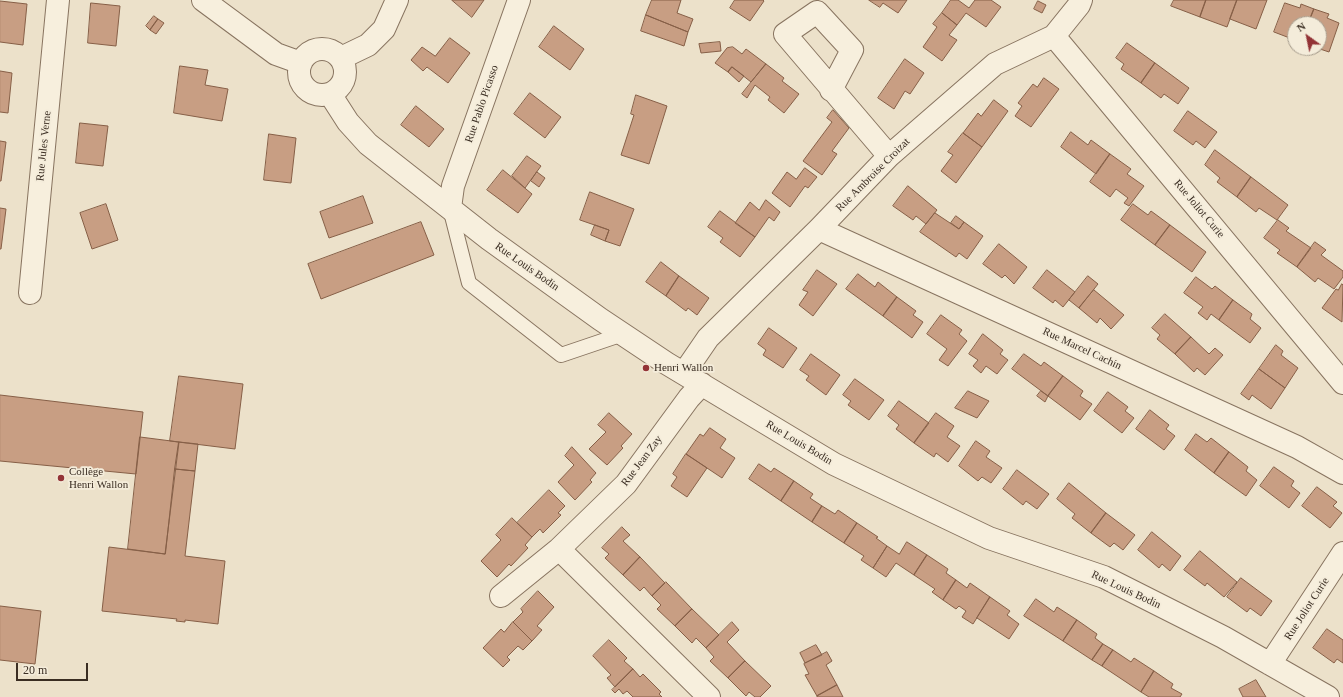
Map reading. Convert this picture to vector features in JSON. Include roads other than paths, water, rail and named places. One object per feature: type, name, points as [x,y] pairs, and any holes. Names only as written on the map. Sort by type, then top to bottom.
[{"type":"street","name":"Rue Jules Verne","points":[[30,293],[58,0]]},
{"type":"street","points":[[203,0],[276,54],[300,63]]},
{"type":"street","points":[[342,58],[368,45],[384,29],[397,0]]},
{"type":"street","name":"Rue Pablo Picasso","points":[[450,208],[453,186],[519,0]]},
{"type":"street","name":"Rue Ambroise Croizat","points":[[693,379],[708,338],[819,230],[889,156],[995,64],[1054,36],[1079,5],[1081,0]]},
{"type":"street","name":"Rue Joliot Curie","points":[[1054,36],[1343,382]]},
{"type":"street","points":[[323,48],[330,50],[342,58],[346,72],[345,79],[336,91],[322,96],[308,91],[302,85],[298,70],[304,57],[310,52],[323,48]]},
{"type":"street","points":[[832,90],[889,156]]},
{"type":"street","name":"Rue Louis Bodin","points":[[330,94],[348,122],[368,144],[489,240],[666,363],[834,464],[989,538],[1104,577],[1223,637],[1328,697]]},
{"type":"street","name":"Rue Marcel Cachin","points":[[819,230],[1297,447],[1343,473]]},
{"type":"street","name":"Rue Jean Zay","points":[[501,596],[559,549],[626,484],[689,398],[693,379]]},
{"type":"street","points":[[559,549],[709,697]]},
{"type":"street","name":"Rue Joliot Curie","points":[[1270,664],[1343,553]]},
{"type":"lane","points":[[450,208],[469,283],[561,355],[623,334]]},
{"type":"place","name":"Henri Wallon","points":[[646,368]]},
{"type":"place","name":"Collège Henri Wallon","points":[[61,478]]}]
